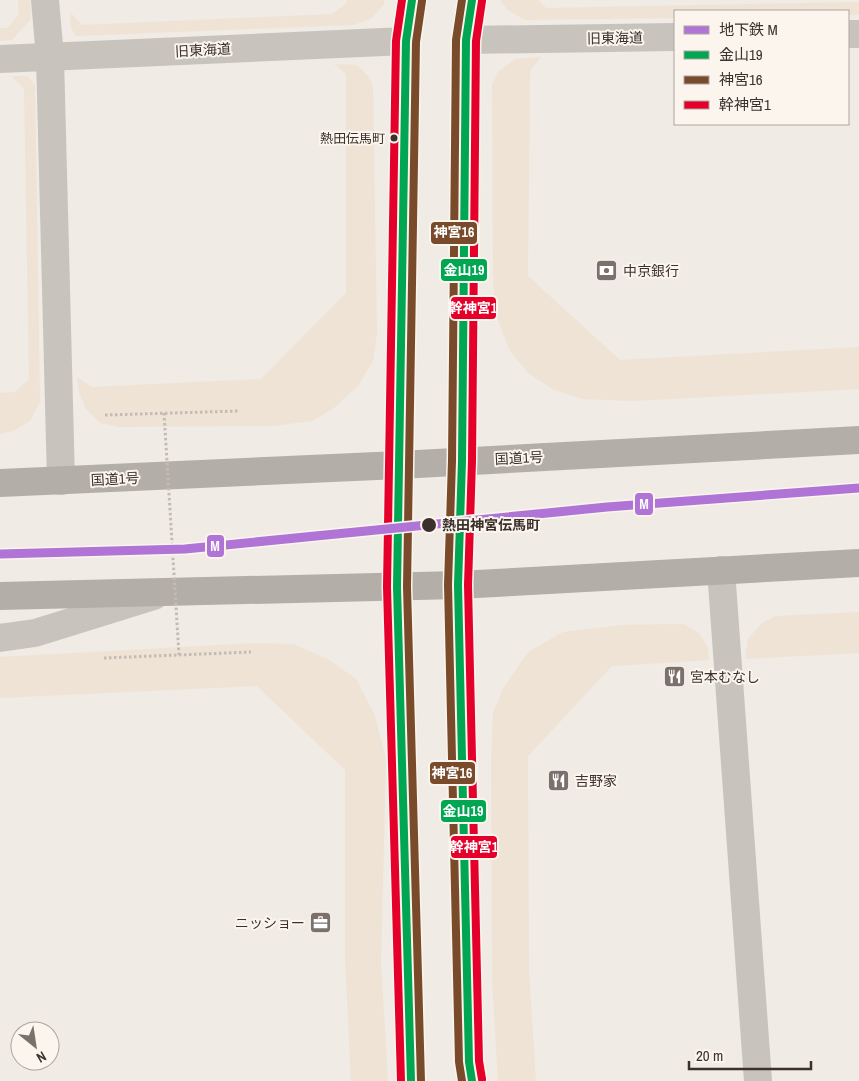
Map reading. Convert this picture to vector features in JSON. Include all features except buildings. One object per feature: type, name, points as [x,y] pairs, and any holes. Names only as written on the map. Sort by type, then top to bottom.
[{"type":"highway","name":"国道1号","points":[[0,483],[399,465],[859,440]]},
{"type":"highway","points":[[0,596],[169,591],[248,592],[458,585],[859,563]]},
{"type":"main road","points":[[411,1081],[398,587],[406,41],[412,0]]},
{"type":"main road","points":[[472,0],[466,40],[462,461],[458,585],[469,1062],[472,1081]]},
{"type":"street","points":[[45,0],[50,57],[60,481]]},
{"type":"street","name":"旧東海道","points":[[466,40],[674,37]]},
{"type":"street","name":"旧東海道","points":[[0,59],[406,41]]},
{"type":"street","points":[[721,570],[758,1081]]},
{"type":"street","points":[[0,638],[36,632],[169,591]]},
{"type":"path","points":[[105,415],[239,412]]},
{"type":"path","points":[[164,413],[179,655]]},
{"type":"path","points":[[104,658],[251,652]]},
{"type":"shaded area","points":[[18,0],[30,0],[31,19],[12,40],[0,41],[0,28],[8,28],[19,14]]},
{"type":"shaded area","points":[[347,0],[384,0],[384,4],[371,19],[353,25],[76,36],[71,28],[70,12],[82,25],[332,14],[346,4]]},
{"type":"shaded area","points":[[500,0],[538,0],[546,8],[859,2],[859,15],[849,15],[849,10],[674,10],[674,18],[525,20],[509,11]]},
{"type":"shaded area","points":[[541,57],[530,71],[528,276],[620,360],[859,347],[859,389],[632,401],[583,399],[554,390],[528,373],[510,351],[495,313],[493,280],[492,85],[499,71],[515,59]]},
{"type":"shaded area","points":[[334,64],[357,65],[369,77],[373,87],[377,333],[373,361],[358,386],[334,408],[312,421],[273,426],[119,427],[100,423],[86,409],[79,392],[77,377],[92,387],[261,379],[346,293],[346,74]]},
{"type":"shaded area","points":[[11,76],[27,76],[35,85],[40,402],[30,421],[13,431],[0,434],[0,393],[15,392],[29,379],[24,88]]},
{"type":"shaded area","points":[[859,612],[859,653],[745,659],[748,639],[762,623],[776,616]]},
{"type":"shaded area","points":[[683,624],[698,632],[708,648],[709,660],[612,666],[528,756],[529,971],[536,1081],[498,1081],[492,982],[491,760],[493,713],[503,689],[528,652],[563,632],[623,625]]},
{"type":"shaded area","points":[[255,643],[294,644],[331,661],[356,679],[375,716],[386,759],[381,963],[388,1081],[351,1081],[345,959],[345,770],[257,686],[0,698],[0,657]]},
{"type":"metro line","name":"M","points":[[0,554],[185,549],[607,507],[859,488]]},
{"type":"transit line","name":"幹神宮1","points":[[401,1081],[387,587],[396,41],[402,0]]},
{"type":"transit line","name":"金山19","points":[[411,1081],[397,587],[406,41],[412,0]]},
{"type":"transit line","name":"神宮16","points":[[462,0],[456,40],[452,461],[448,585],[459,1062],[462,1081]]},
{"type":"transit line","name":"金山19","points":[[472,0],[466,40],[462,461],[458,585],[469,1062],[472,1081]]},
{"type":"transit line","name":"神宮16","points":[[421,1081],[407,587],[416,42],[422,1]]},
{"type":"transit line","name":"幹神宮1","points":[[482,1],[476,41],[472,461],[468,585],[479,1061],[482,1079]]},
{"type":"place","name":"熱田伝馬町","points":[[394,138]]},
{"type":"place","name":"中京銀行","points":[[607,271]]},
{"type":"place","name":"熱田神宮伝馬町","points":[[429,525]]},
{"type":"place","name":"宮本むなし","points":[[674,677]]},
{"type":"place","name":"吉野家","points":[[559,781]]},
{"type":"place","name":"ニッショー","points":[[321,923]]}]
